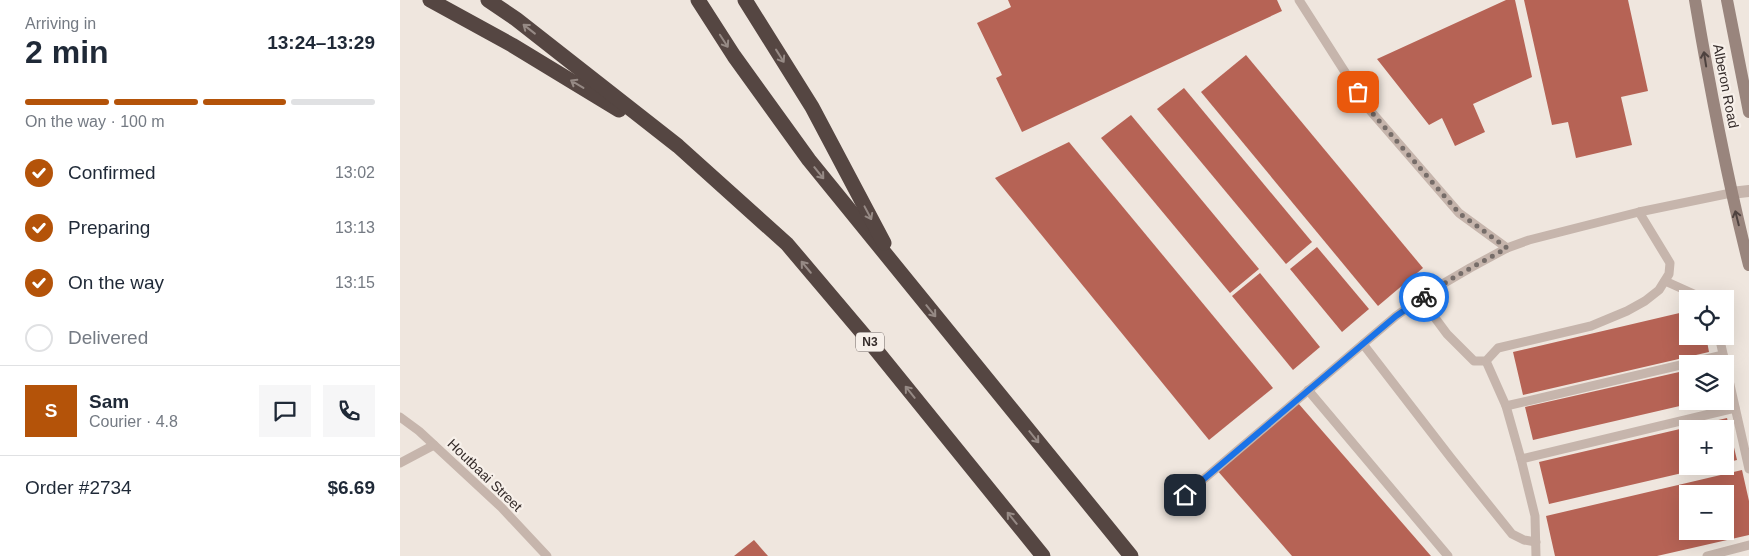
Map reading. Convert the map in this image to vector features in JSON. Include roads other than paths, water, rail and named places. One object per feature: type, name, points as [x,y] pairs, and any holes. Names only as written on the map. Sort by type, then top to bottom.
[{"type":"highway","points":[[430,0],[512,45],[678,146]]},
{"type":"highway","name":"N3","points":[[488,0],[516,19],[678,146],[787,244],[864,335],[1043,556]]},
{"type":"highway","points":[[698,0],[734,56],[809,160],[1130,556]]},
{"type":"highway","points":[[745,0],[812,107],[900,273]]},
{"type":"main road","name":"Alberon Road","points":[[1696,0],[1706,66],[1731,192],[1749,266]]},
{"type":"main road","name":"Alberon Road","points":[[1727,0],[1749,112]]},
{"type":"street","points":[[1731,192],[1749,191]]},
{"type":"lane","points":[[1299,0],[1368,108],[1459,213],[1507,248]]},
{"type":"lane","points":[[1185,495],[1396,316],[1451,279],[1507,248],[1528,240],[1638,212],[1731,192]]},
{"type":"lane","points":[[1421,299],[1447,334],[1474,361],[1486,361],[1498,348],[1591,326],[1627,311],[1645,301],[1659,290],[1666,281],[1670,264],[1638,212]]},
{"type":"lane","points":[[1666,281],[1685,290]]},
{"type":"lane","points":[[1363,344],[1512,534],[1524,540],[1536,542]]},
{"type":"lane","points":[[1721,345],[1723,355]]},
{"type":"lane","points":[[1486,361],[1506,406],[1521,459],[1535,516],[1536,556]]},
{"type":"lane","points":[[1506,406],[1679,365]]},
{"type":"lane","points":[[1308,390],[1448,556]]},
{"type":"lane","points":[[1734,404],[1749,469]]},
{"type":"lane","points":[[1521,459],[1735,408]]},
{"type":"lane","name":"Houtbaai Street","points":[[400,417],[419,431],[501,507],[547,556]]},
{"type":"lane","points":[[400,463],[434,446]]},
{"type":"lane","points":[[1707,556],[1749,545]]}]
